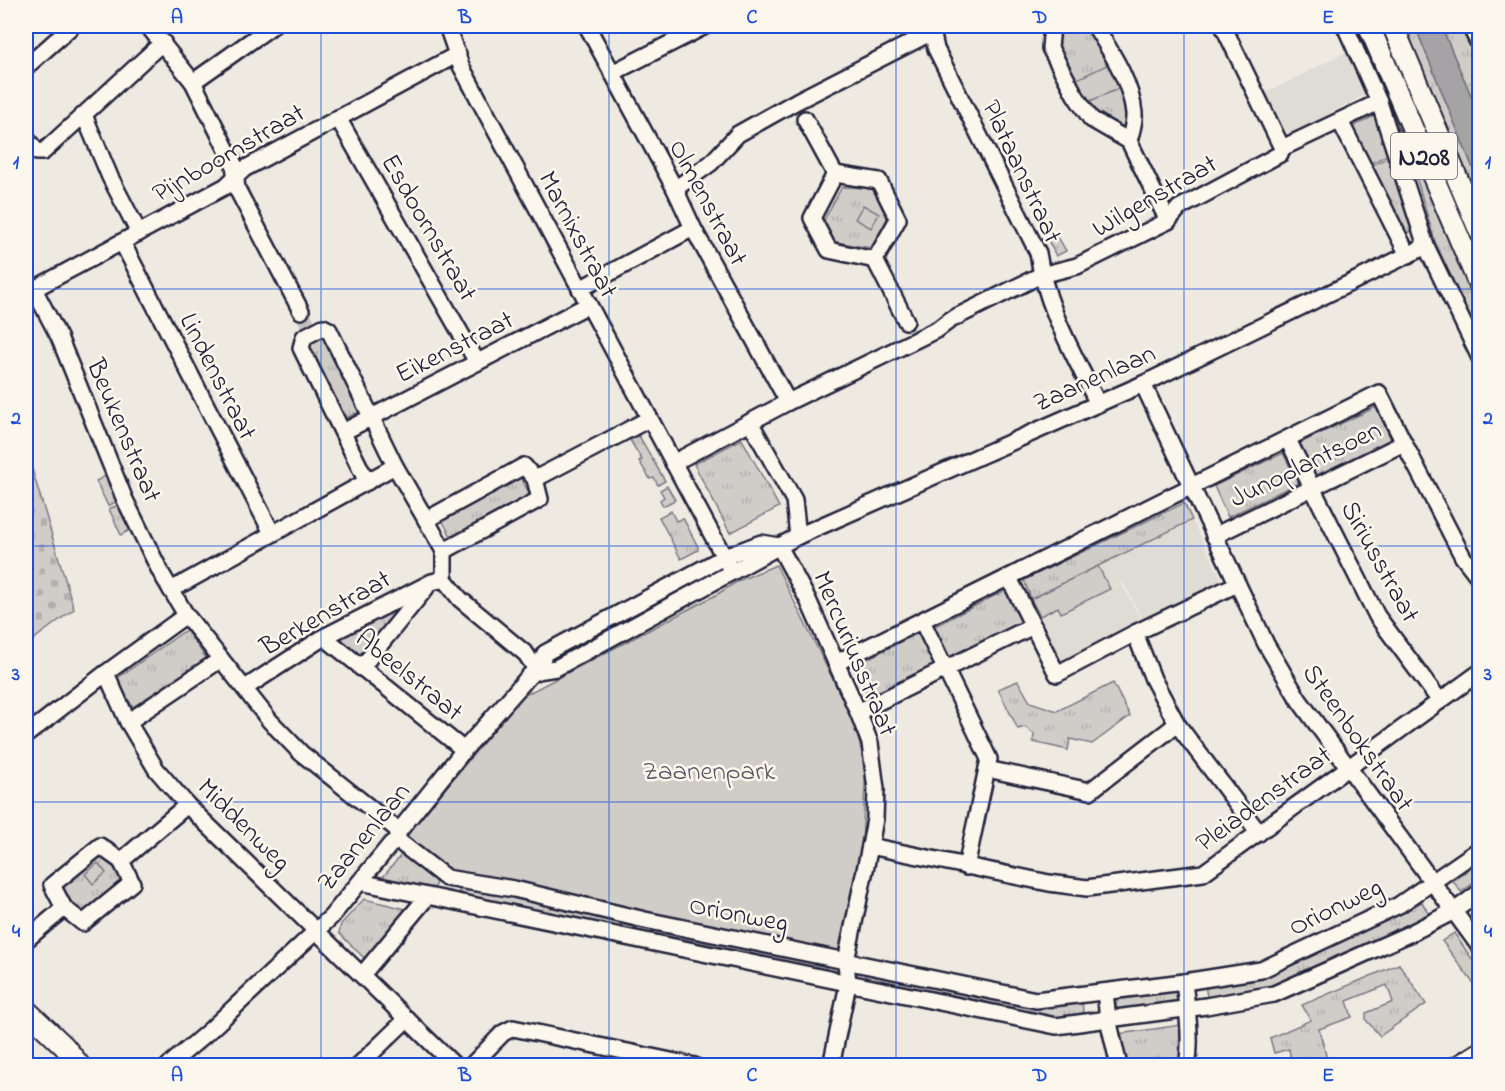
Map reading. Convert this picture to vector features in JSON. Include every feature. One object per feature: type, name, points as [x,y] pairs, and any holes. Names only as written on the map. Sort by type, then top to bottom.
[{"type":"main road","name":"N208","points":[[1370,26],[1479,287]]},
{"type":"main road","name":"N208","points":[[1393,26],[1479,232]]},
{"type":"main road","points":[[26,1010],[64,1046],[80,1065]]},
{"type":"main road","points":[[26,1018],[64,1065]]},
{"type":"street","points":[[26,67],[72,26]]},
{"type":"street","points":[[148,26],[193,82],[234,164],[237,189],[307,322],[302,348],[367,482]]},
{"type":"street","points":[[193,82],[272,26]]},
{"type":"street","name":"Olmenstraat","points":[[587,26],[788,402]]},
{"type":"street","points":[[612,73],[705,26]]},
{"type":"street","points":[[1053,26],[1050,48],[1075,94],[1091,119],[1129,141],[1168,221]]},
{"type":"street","points":[[1095,26],[1118,65],[1129,93],[1134,115],[1129,141]]},
{"type":"street","points":[[1223,26],[1282,148]]},
{"type":"street","points":[[1345,26],[1379,102],[1426,246],[1479,358]]},
{"type":"street","points":[[1470,26],[1479,46]]},
{"type":"street","name":"Marnixstraat","points":[[452,27],[461,66],[732,572]]},
{"type":"street","points":[[675,189],[711,163],[738,134],[801,110],[932,29]]},
{"type":"street","name":"Plataanstraat","points":[[932,29],[936,49],[1038,253],[1041,275],[1049,302],[1098,404]]},
{"type":"street","points":[[26,138],[40,153],[163,42]]},
{"type":"street","name":"Pijnboomstraat","points":[[30,293],[226,186],[244,169],[458,54]]},
{"type":"street","name":"Wilgenstraat","points":[[673,463],[788,402],[911,330],[938,329],[950,320],[1041,275],[1077,266],[1168,221],[1179,207],[1280,154],[1282,148],[1379,102]]},
{"type":"street","points":[[801,110],[835,174]]},
{"type":"street","points":[[84,114],[110,177],[139,233]]},
{"type":"street","name":"Esdoornstraat","points":[[338,117],[477,362]]},
{"type":"street","points":[[1340,121],[1408,255]]},
{"type":"street","points":[[835,174],[812,218],[829,250],[875,260]]},
{"type":"street","points":[[835,174],[879,181],[898,219],[875,260]]},
{"type":"street","points":[[580,289],[693,228]]},
{"type":"street","name":"Lindenstraat","points":[[122,242],[272,533]]},
{"type":"street","name":"Zaanenlaan","points":[[537,670],[556,668],[798,536],[1143,384],[1426,246]]},
{"type":"street","points":[[875,260],[911,330]]},
{"type":"street","name":"Beukenstraat","points":[[30,293],[59,338],[125,500],[171,590],[186,615],[245,688]]},
{"type":"street","name":"Eikenstraat","points":[[343,432],[588,305]]},
{"type":"street","points":[[307,322],[329,330],[395,466],[444,551],[438,580],[526,654],[537,670]]},
{"type":"street","points":[[1143,384],[1214,536]]},
{"type":"street","name":"Junoplantsoen","points":[[836,663],[1379,393],[1404,443],[1214,536],[1237,584]]},
{"type":"street","points":[[535,479],[650,419]]},
{"type":"street","points":[[750,422],[794,500],[798,536]]},
{"type":"street","name":"Siriusstraat","points":[[1288,440],[1377,616],[1440,701]]},
{"type":"street","points":[[1404,443],[1463,557],[1479,579]]},
{"type":"street","points":[[171,590],[395,466]]},
{"type":"street","points":[[426,520],[524,466],[535,479],[540,499],[444,551]]},
{"type":"street","name":"Zaanenlaan","points":[[168,1065],[209,1031],[316,931],[398,836],[464,750],[530,675],[537,670],[545,653],[724,557],[761,543],[779,546]]},
{"type":"street","name":"Mercuriusstraat","points":[[779,546],[808,600],[858,712],[870,743],[876,789],[875,819],[846,961],[848,984],[831,1065]]},
{"type":"street","points":[[1010,578],[1057,674],[1134,633],[1237,584]]},
{"type":"street","name":"Berkenstraat","points":[[245,688],[324,637],[438,580]]},
{"type":"street","name":"Berkenstraat","points":[[361,668],[438,580]]},
{"type":"street","name":"Steenbokstraat","points":[[1237,584],[1266,644],[1299,700],[1455,911],[1479,947]]},
{"type":"street","points":[[26,735],[105,673],[186,615]]},
{"type":"street","points":[[922,621],[989,759],[966,867]]},
{"type":"street","points":[[858,712],[1033,626]]},
{"type":"street","points":[[1134,633],[1153,679],[1177,724],[1259,833]]},
{"type":"street","name":"Abeelstraat","points":[[324,637],[464,750]]},
{"type":"street","points":[[128,722],[221,659]]},
{"type":"street","name":"Pleiadenstraat","points":[[870,846],[966,867],[1087,888],[1203,873],[1479,672]]},
{"type":"street","name":"Middenweg","points":[[105,673],[128,722],[156,769],[187,805],[455,1065]]},
{"type":"street","name":"Orionweg","points":[[245,688],[270,721],[301,753],[398,836],[401,843],[446,878],[514,889],[645,920],[1036,1000],[1261,970],[1398,905],[1479,849]]},
{"type":"street","points":[[987,769],[1090,791],[1177,724]]},
{"type":"street","points":[[121,861],[187,805]]},
{"type":"street","points":[[100,846],[121,861],[132,883],[83,923],[64,908],[51,885],[100,846]]},
{"type":"street","points":[[362,975],[446,878]]},
{"type":"street","name":"Orionweg","points":[[360,882],[1056,1026],[1188,1009],[1274,994],[1411,933],[1455,911],[1479,892]]},
{"type":"street","points":[[26,940],[64,908]]},
{"type":"street","points":[[641,940],[645,920]]},
{"type":"street","points":[[1184,982],[1188,1009],[1189,1056],[1187,1065]]},
{"type":"street","points":[[1105,992],[1108,1019],[1119,1065]]},
{"type":"street","points":[[358,1065],[407,1019]]},
{"type":"street","name":"Zaanenlaan","points":[[160,1065],[217,1022]]},
{"type":"street","points":[[471,1065],[503,1033],[513,1028],[695,1065]]},
{"type":"street","points":[[1454,1065],[1479,1050]]},
{"type":"shaded area","points":[[1415,26],[1441,26],[1479,114],[1479,183]]},
{"type":"shaded area","points":[[1348,51],[1368,93],[1288,135],[1266,93]]},
{"type":"shaded area","points":[[1192,520],[1223,582],[1143,621],[1123,582],[1109,590],[1122,584],[1142,622],[1062,662],[1030,600]]},
{"type":"green space","points":[[1056,26],[1093,26],[1124,85],[1132,114],[1129,141],[1093,116],[1055,47]]},
{"type":"green space","points":[[1355,26],[1360,26],[1479,305],[1479,336],[1435,242],[1410,156]]},
{"type":"green space","points":[[1376,26],[1385,26],[1479,248],[1479,273]]},
{"type":"green space","points":[[1401,26],[1415,26],[1479,183],[1479,212]]},
{"type":"green space","points":[[1441,26],[1463,26],[1479,63],[1479,114]]},
{"type":"green space","points":[[1109,64],[1120,88],[1088,102],[1075,80]]},
{"type":"green space","points":[[1376,115],[1391,153],[1370,164],[1352,127]]},
{"type":"green space","points":[[1392,155],[1415,228],[1409,229],[1410,232],[1405,235],[1371,166]]},
{"type":"green space","points":[[842,187],[874,188],[888,217],[871,248],[835,242],[824,220]]},
{"type":"green space","points":[[863,205],[879,214],[871,228],[855,219]]},
{"type":"green space","points":[[1057,235],[1066,251],[1056,256],[1048,240]]},
{"type":"green space","points":[[328,334],[365,409],[342,420],[304,348]]},
{"type":"green space","points":[[1376,407],[1391,439],[1316,476],[1300,443]]},
{"type":"green space","points":[[639,436],[665,481],[658,485],[654,478],[650,479],[630,440]]},
{"type":"green space","points":[[742,439],[779,507],[730,533],[694,464]]},
{"type":"green space","points":[[26,449],[74,609],[26,645]]},
{"type":"green space","points":[[1283,453],[1298,483],[1228,517],[1214,486]]},
{"type":"green space","points":[[105,476],[116,502],[108,506],[96,481]]},
{"type":"green space","points":[[520,476],[531,497],[452,538],[442,520]]},
{"type":"green space","points":[[667,486],[675,500],[663,506],[660,500],[664,497],[660,490]]},
{"type":"green space","points":[[1184,503],[1192,520],[1031,599],[1024,580]]},
{"type":"green space","points":[[118,505],[130,530],[121,535],[109,509]]},
{"type":"green space","points":[[671,511],[676,521],[683,518],[698,547],[698,550],[681,559],[659,517]]},
{"type":"green space","name":"Zaanenpark","points":[[776,565],[853,720],[866,767],[862,843],[838,952],[449,872],[406,836],[521,697],[716,595],[738,581]]},
{"type":"green space","points":[[1098,566],[1110,589],[1061,613],[1058,607],[1040,616],[1031,599]]},
{"type":"green space","points":[[707,573],[711,578],[557,660],[553,654]]},
{"type":"green space","points":[[1006,590],[1024,625],[950,661],[933,627]]},
{"type":"green space","points":[[401,602],[405,608],[364,660],[341,642],[341,635]]},
{"type":"green space","points":[[186,630],[207,659],[133,707],[115,680]]},
{"type":"green space","points":[[918,633],[935,666],[869,698],[855,665]]},
{"type":"green space","points":[[1018,681],[1030,702],[1057,711],[1113,683],[1130,716],[1092,744],[1070,739],[1068,750],[1033,742],[1034,734],[1025,727],[1018,729],[998,689]]},
{"type":"green space","points":[[405,850],[436,877],[435,887],[431,891],[379,882]]},
{"type":"green space","points":[[104,854],[126,881],[83,917],[61,889]]},
{"type":"green space","points":[[1479,862],[1479,879],[1461,892],[1453,881]]},
{"type":"green space","points":[[98,863],[106,873],[93,884],[85,874]]},
{"type":"green space","points":[[460,886],[634,921],[637,929],[634,934],[457,899]]},
{"type":"green space","points":[[364,899],[410,910],[367,961],[339,933],[341,924]]},
{"type":"green space","points":[[1422,902],[1429,914],[1272,990],[1208,1002],[1205,985],[1311,955]]},
{"type":"green space","points":[[650,926],[827,962],[824,975],[648,936],[647,933],[653,934],[653,931],[648,929]]},
{"type":"green space","points":[[1454,933],[1479,969],[1479,991],[1442,941]]},
{"type":"green space","points":[[1399,964],[1426,1004],[1380,1036],[1366,1020],[1366,1013],[1393,1002],[1387,985],[1347,1001],[1352,1017],[1319,1029],[1328,1063],[1292,1065],[1289,1049],[1274,1053],[1270,1038],[1311,1020],[1302,1005]]},
{"type":"green space","points":[[866,969],[1082,1002],[1084,1019],[1056,1022],[864,982]]},
{"type":"green space","points":[[1170,990],[1176,992],[1179,997],[1177,1003],[1122,1013],[1115,1006],[1120,997]]},
{"type":"green space","points":[[1181,1025],[1183,1052],[1181,1065],[1126,1065],[1119,1034]]},
{"type":"tunnel","points":[[301,311],[308,324]]}]
